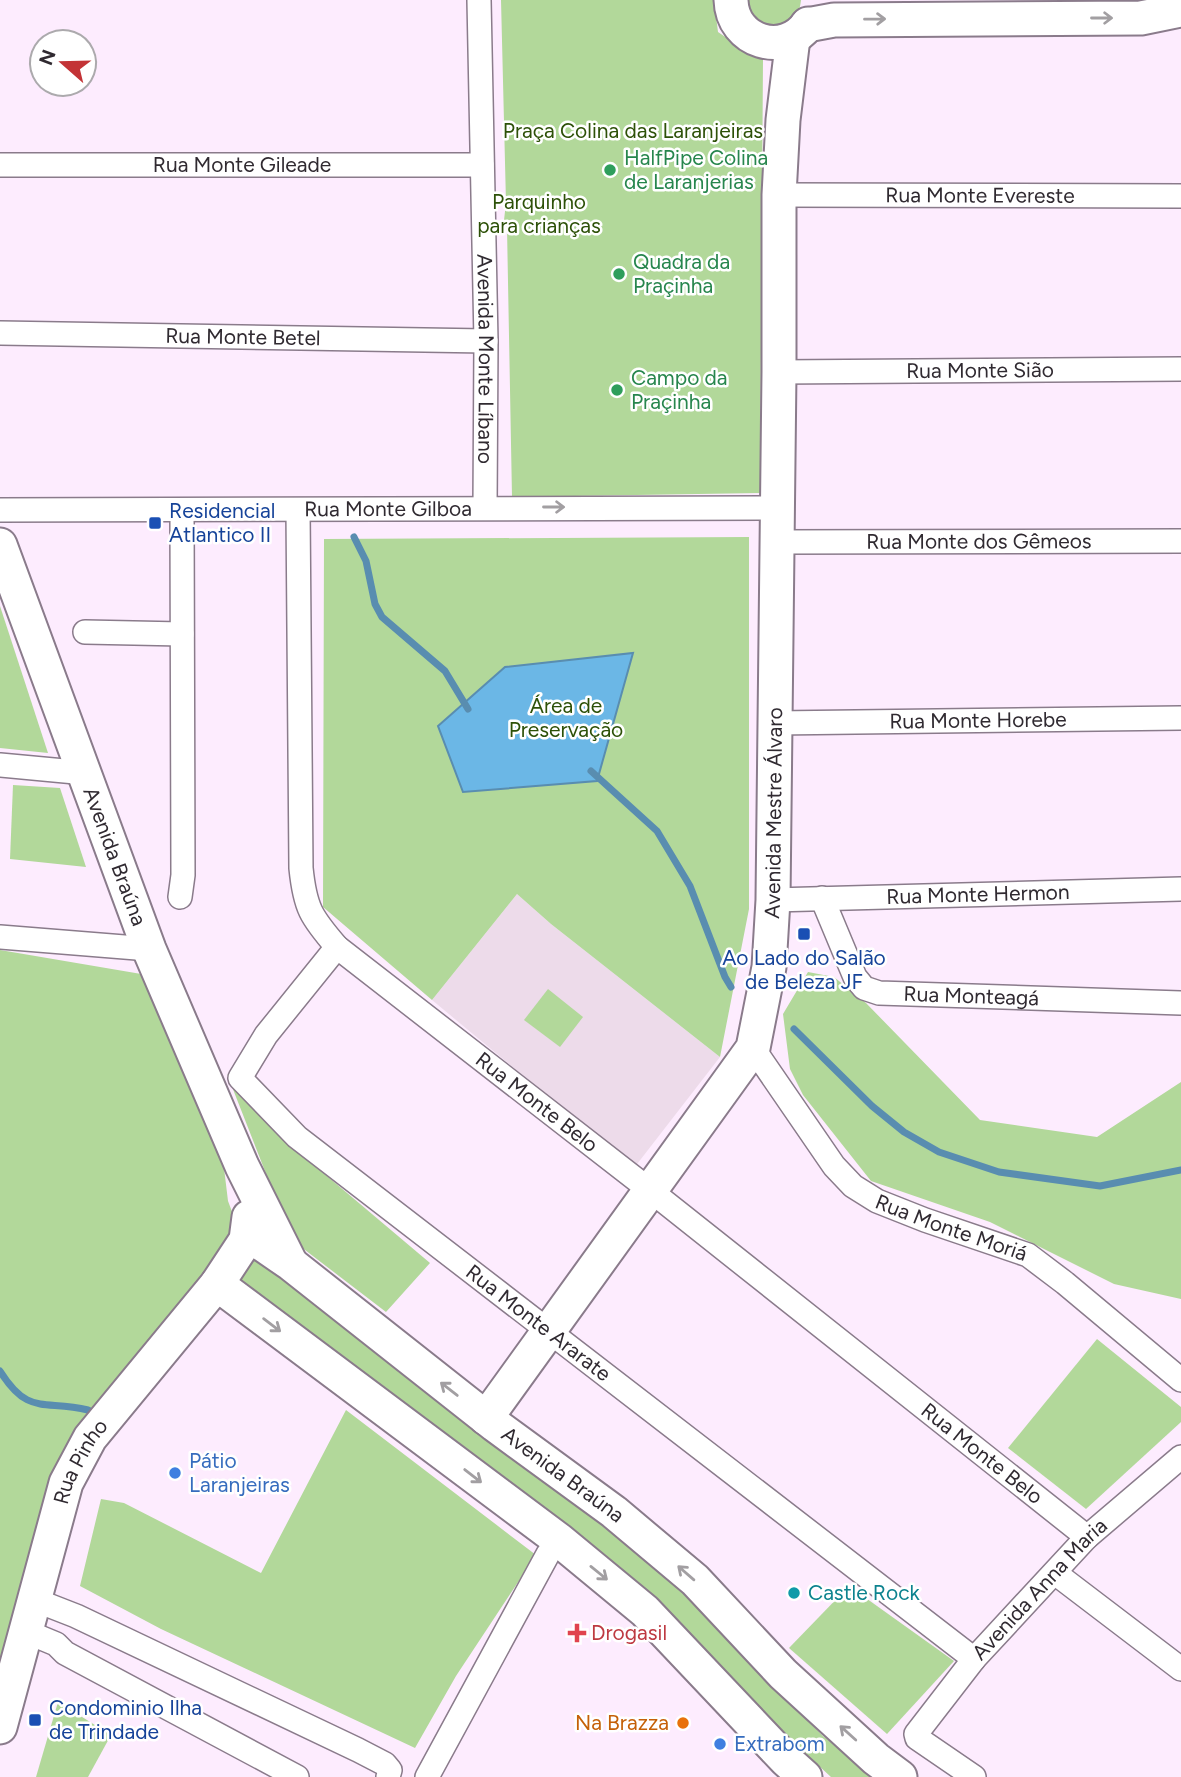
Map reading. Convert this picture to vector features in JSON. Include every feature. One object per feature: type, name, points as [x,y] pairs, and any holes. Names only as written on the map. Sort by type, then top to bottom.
[{"type":"street","name":"Avenida Monte Líbano","points":[[479,0],[486,341],[485,507]]},
{"type":"street","points":[[731,0],[734,18],[755,40],[795,26],[834,20],[1141,18],[1181,10]]},
{"type":"street","name":"Avenida Mestre Álvaro","points":[[486,1418],[753,1048],[769,967],[773,900],[779,195],[783,120],[795,26]]},
{"type":"street","name":"Rua Monte Gileade","points":[[0,165],[482,165]]},
{"type":"street","name":"Rua Monte Evereste","points":[[779,195],[1181,196]]},
{"type":"street","name":"Rua Monte Betel","points":[[0,332],[486,341]]},
{"type":"street","name":"Rua Monte Sião","points":[[779,372],[1181,369]]},
{"type":"street","name":"Rua Monte Gilboa","points":[[0,510],[777,508]]},
{"type":"street","name":"Rua Monte Belo","points":[[298,510],[301,868],[303,894],[313,919],[337,947],[651,1191],[1087,1537]]},
{"type":"street","points":[[180,897],[183,875],[182,511]]},
{"type":"street","name":"Rua Monte dos Gêmeos","points":[[778,542],[1181,541]]},
{"type":"street","name":"Avenida Braúna","points":[[2,560],[86,773],[149,949],[242,1166],[291,1264],[486,1418],[614,1512],[695,1580],[783,1674],[876,1759],[900,1777]]},
{"type":"street","points":[[85,632],[182,634]]},
{"type":"street","name":"Rua Monte Horebe","points":[[775,723],[1181,718]]},
{"type":"street","points":[[0,765],[86,773]]},
{"type":"street","name":"Rua Monte Hermon","points":[[773,900],[1181,890]]},
{"type":"street","name":"Rua Monteagá","points":[[822,898],[855,977],[864,988],[879,993],[1181,1003]]},
{"type":"street","points":[[0,937],[149,949]]},
{"type":"street","name":"Rua Monte Ararate","points":[[337,947],[266,1035],[240,1078],[297,1137],[974,1659]]},
{"type":"street","name":"Rua Monte Moriá","points":[[753,1048],[834,1166],[853,1186],[877,1201],[1028,1255],[1181,1380]]},
{"type":"street","name":"Avenida Braúna","points":[[242,1166],[251,1206],[246,1240]]},
{"type":"street","points":[[246,1240],[259,1242],[291,1264]]},
{"type":"street","name":"Rua Pinho","points":[[0,1727],[66,1483],[76,1462],[90,1438],[217,1284],[246,1240]]},
{"type":"street","points":[[217,1284],[559,1540],[645,1611],[805,1777]]},
{"type":"street","name":"Avenida Anna Maria","points":[[974,1777],[915,1735],[974,1659],[1087,1537],[1181,1457]]},
{"type":"street","points":[[427,1777],[548,1554],[559,1540]]},
{"type":"street","points":[[1055,1573],[1181,1669]]},
{"type":"street","points":[[35,1600],[76,1616],[358,1750],[385,1764],[390,1769],[388,1777]]},
{"type":"street","points":[[27,1632],[55,1644],[65,1653],[297,1777]]},
{"type":"shaded area","points":[[517,894],[551,924],[720,1057],[634,1168],[432,1000]]},
{"type":"green space","name":"Praça Colina das Laranjeiras","points":[[501,0],[714,0],[718,32],[743,49],[763,58],[760,493],[512,497]]},
{"type":"green space","points":[[740,0],[801,0],[792,21],[781,26],[758,29]]},
{"type":"green space","name":"Área de Preservação","points":[[749,537],[749,909],[720,1057],[551,924],[517,894],[432,1000],[323,907],[324,539]]},
{"type":"green space","points":[[0,606],[48,753],[0,748]]},
{"type":"green space","points":[[13,785],[60,788],[86,867],[10,859]]},
{"type":"green space","points":[[0,950],[153,976],[224,1168],[228,1201],[240,1233],[72,1452],[33,1538],[0,1672]]},
{"type":"green space","points":[[808,972],[834,977],[866,1003],[980,1120],[1097,1137],[1181,1082],[1181,1299],[1114,1284],[990,1222],[871,1181],[803,1095],[790,1069],[783,1014]]},
{"type":"green space","points":[[548,989],[583,1017],[560,1047],[524,1020]]},
{"type":"green space","points":[[227,1074],[276,1133],[430,1263],[386,1312],[292,1240]]},
{"type":"green space","points":[[253,1257],[554,1485],[626,1545],[690,1599],[823,1736],[875,1777],[831,1777],[745,1698],[682,1625],[236,1277]]},
{"type":"green space","points":[[1097,1339],[1181,1407],[1181,1422],[1086,1509],[1008,1448]]},
{"type":"green space","points":[[346,1410],[536,1555],[456,1676],[415,1748],[161,1629],[80,1586],[101,1499],[124,1503],[261,1573]]},
{"type":"green space","points":[[849,1586],[954,1661],[887,1734],[789,1648]]},
{"type":"green space","points":[[58,1702],[111,1735],[88,1777],[36,1777]]},
{"type":"water","points":[[633,653],[597,781],[463,792],[438,726],[505,667]]},
{"type":"waterway","points":[[354,537],[366,561],[375,604],[382,617],[445,671],[468,709]]},
{"type":"waterway","points":[[591,771],[657,831],[690,886],[731,987]]},
{"type":"waterway","points":[[794,1029],[872,1106],[904,1132],[939,1152],[999,1172],[1100,1186],[1181,1170]]},
{"type":"waterway","points":[[0,1371],[10,1385],[29,1401],[88,1410]]},
{"type":"place","name":"HalfPipe Colina de Laranjerias","points":[[610,170]]},
{"type":"place","name":"Quadra da Praçinha","points":[[619,274]]},
{"type":"place","name":"Campo da Praçinha","points":[[617,390]]},
{"type":"place","name":"Residencial Atlantico II","points":[[155,523]]},
{"type":"place","name":"Ao Lado do Salão de Beleza JF","points":[[804,934]]},
{"type":"place","name":"Pátio Laranjeiras","points":[[175,1473]]},
{"type":"place","name":"Castle Rock","points":[[794,1593]]},
{"type":"place","name":"Drogasil","points":[[577,1633]]},
{"type":"place","name":"Condominio Ilha de Trindade","points":[[35,1720]]},
{"type":"place","name":"Na Brazza","points":[[683,1723]]},
{"type":"place","name":"Extrabom","points":[[720,1744]]},
{"type":"park label","name":"Parquinho para crianças","points":[[539,214]]}]
